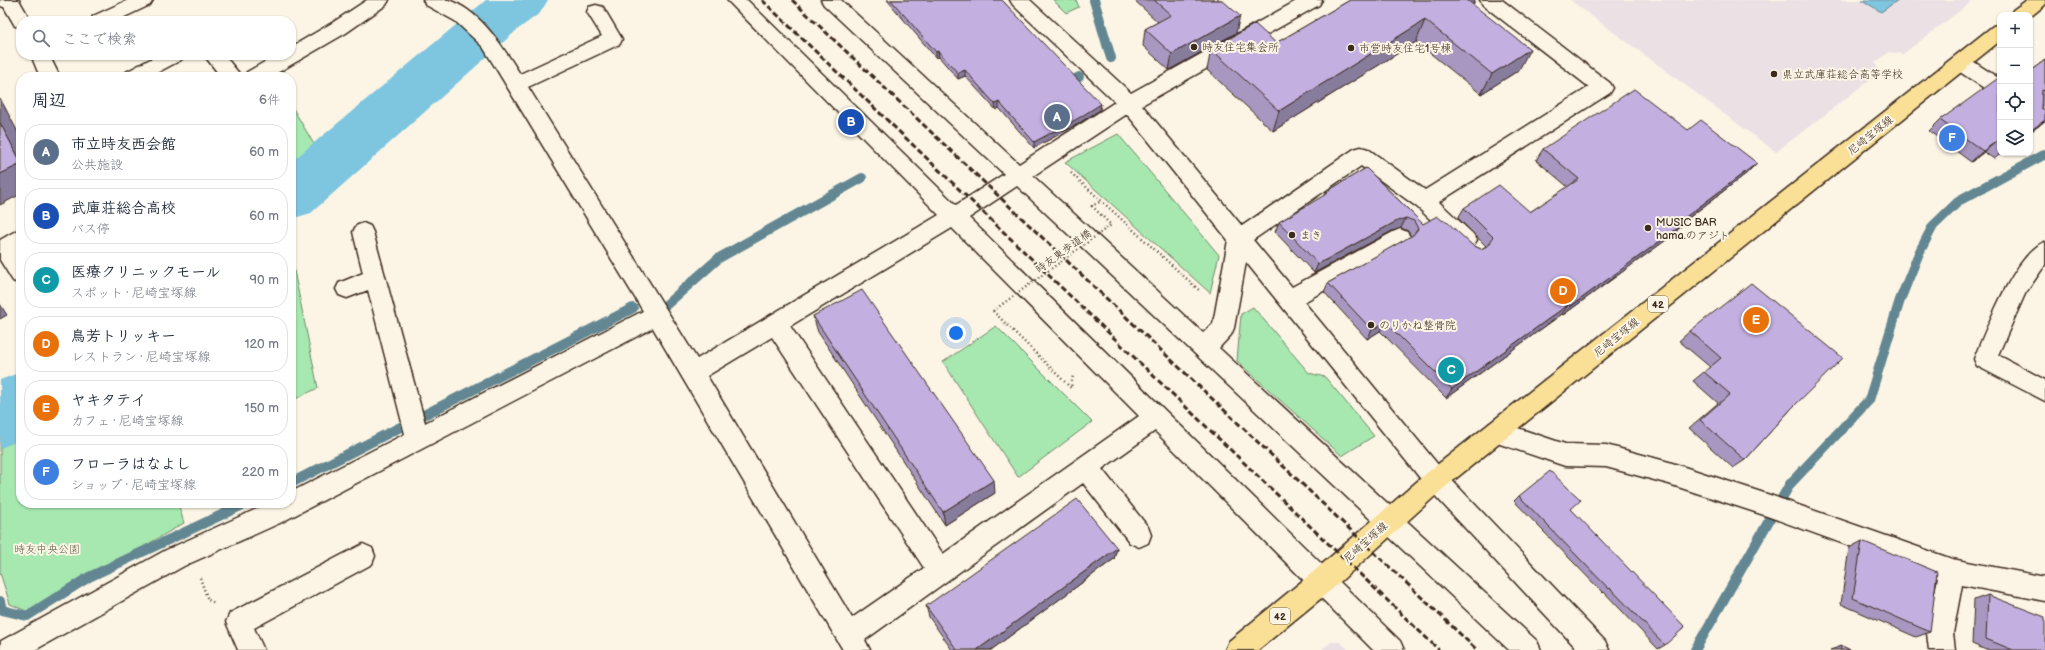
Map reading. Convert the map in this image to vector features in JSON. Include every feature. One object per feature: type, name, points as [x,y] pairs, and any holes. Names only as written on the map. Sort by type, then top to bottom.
[{"type":"main road","points":[[2024,12],[2039,0]]},
{"type":"main road","name":"尼崎宝塚線","points":[[1238,650],[1322,582],[1388,521],[1436,480],[1997,33]]},
{"type":"street","points":[[2,0],[10,1],[19,16]]},
{"type":"street","points":[[110,16],[144,0]]},
{"type":"street","points":[[296,53],[339,28],[380,0]]},
{"type":"street","points":[[433,0],[462,16],[490,42],[693,373],[853,643],[940,572],[1156,416]]},
{"type":"street","points":[[736,0],[1391,650]]},
{"type":"street","points":[[830,0],[1203,349],[1528,650]]},
{"type":"street","points":[[1019,0],[1129,103],[1436,480],[1596,650]]},
{"type":"street","points":[[693,373],[955,216],[1129,103],[1313,0]]},
{"type":"street","points":[[1424,201],[1603,88],[1489,0]]},
{"type":"street","points":[[516,84],[613,39],[596,12]]},
{"type":"street","points":[[42,60],[48,72]]},
{"type":"street","points":[[142,72],[165,60]]},
{"type":"street","points":[[217,60],[227,72]]},
{"type":"street","points":[[263,72],[283,60]]},
{"type":"street","points":[[1961,63],[1997,87]]},
{"type":"street","points":[[1203,349],[1223,328],[1239,239],[1361,155],[1424,201],[1474,248]]},
{"type":"street","points":[[362,232],[418,439]]},
{"type":"street","points":[[1289,300],[1400,238]]},
{"type":"street","points":[[9,245],[16,262]]},
{"type":"street","points":[[2045,251],[2035,261],[2009,305],[1985,360],[2045,391]]},
{"type":"street","points":[[347,289],[375,278]]},
{"type":"street","points":[[296,502],[657,315]]},
{"type":"street","points":[[775,323],[940,572]]},
{"type":"street","points":[[1497,432],[1564,455],[1606,456],[1669,474],[1764,504],[1952,571],[2045,589]]},
{"type":"street","points":[[1085,467],[1139,535]]},
{"type":"street","points":[[10,650],[191,551],[285,508]]},
{"type":"street","points":[[251,650],[239,622],[363,556]]},
{"type":"street","points":[[1942,650],[1940,633],[1952,571]]},
{"type":"path","points":[[1051,154],[1226,314]]},
{"type":"path","name":"時友東歩道橋","points":[[1073,375],[1071,388],[993,311],[1112,225],[1092,206],[1101,201]]},
{"type":"path","points":[[191,551],[208,600],[231,609],[239,622]]},
{"type":"shaded area","name":"県立武庫荘総合高等学校","points":[[1570,0],[1974,0],[1903,54],[1889,52],[1875,63],[1880,72],[1776,152]]},
{"type":"shaded area","points":[[1331,642],[1340,642],[1349,650],[1321,650]]},
{"type":"green space","points":[[1053,0],[1076,0],[1079,7],[1066,13]]},
{"type":"green space","points":[[296,114],[322,158],[296,181]]},
{"type":"green space","points":[[1118,134],[1219,255],[1210,293],[1065,162]]},
{"type":"green space","points":[[296,280],[318,388],[296,399]]},
{"type":"green space","points":[[1253,307],[1309,373],[1325,377],[1374,436],[1342,456],[1237,361],[1241,314]]},
{"type":"green space","points":[[996,326],[1092,422],[1018,477],[943,362]]},
{"type":"green space","name":"時友中央公園","points":[[16,419],[16,508],[180,508],[184,523],[31,613],[10,604],[0,573],[0,433]]},
{"type":"water","points":[[1862,0],[1898,0],[1881,12]]},
{"type":"building","points":[[891,0],[1002,0],[1101,104],[1077,119],[1034,142],[999,102],[995,104],[965,70],[958,73],[938,51],[936,52]]},
{"type":"building","points":[[1154,0],[1222,0],[1240,16],[1172,54],[1145,29],[1171,15]]},
{"type":"building","points":[[1350,0],[1467,0],[1530,49],[1492,74],[1425,20],[1279,111],[1211,49],[1255,24],[1276,43]]},
{"type":"building","points":[[2045,60],[2045,91],[2042,90],[2041,108],[2045,110],[2045,120],[2033,129],[2033,84],[2033,69]]},
{"type":"building","points":[[1997,79],[1997,141],[1983,151],[1940,120]]},
{"type":"building","points":[[1634,89],[1688,130],[1701,120],[1757,163],[1679,222],[1682,225],[1571,306],[1569,304],[1452,389],[1385,322],[1372,330],[1328,283],[1413,235],[1418,229],[1414,221],[1406,218],[1397,221],[1318,264],[1279,222],[1328,193],[1326,192],[1366,168],[1423,224],[1437,216],[1443,221],[1445,220],[1472,245],[1481,249],[1489,245],[1493,237],[1464,208],[1499,185],[1530,212],[1579,179],[1543,149]]},
{"type":"building","points":[[0,123],[16,153],[16,166],[0,174]]},
{"type":"building","points":[[1751,283],[1843,358],[1791,409],[1745,460],[1700,420],[1730,394],[1704,372],[1721,358],[1690,331]]},
{"type":"building","points":[[862,290],[994,480],[943,512],[813,316]]},
{"type":"building","points":[[1550,471],[1581,500],[1571,509],[1685,627],[1665,645],[1519,496]]},
{"type":"building","points":[[1077,499],[1117,548],[977,650],[957,650],[926,606]]},
{"type":"building","points":[[1862,541],[1937,572],[1930,632],[1853,598]]},
{"type":"building","points":[[1988,595],[2045,617],[2045,650],[2013,650],[1986,639]]},
{"type":"building","points":[[1842,646],[1850,650],[1840,650]]},
{"type":"waterway","points":[[296,192],[499,17],[522,0]]},
{"type":"waterway","points":[[1094,0],[1111,58]]},
{"type":"waterway","points":[[1065,85],[1079,77]]},
{"type":"waterway","points":[[1695,650],[1790,484],[1869,400],[1900,300],[1919,253],[1933,226],[1960,200],[2045,154]]},
{"type":"waterway","points":[[667,304],[719,258],[862,178]]},
{"type":"waterway","points":[[296,480],[633,308]]},
{"type":"waterway","points":[[0,418],[16,405]]},
{"type":"waterway","points":[[0,601],[2,610],[27,616],[89,577],[236,508]]},
{"type":"railway","points":[[762,0],[1439,650]]},
{"type":"railway","points":[[792,0],[1477,650]]},
{"type":"place","name":"時友住宅集会所","points":[[1194,47]]},
{"type":"place","name":"市営時友住宅1号棟","points":[[1351,48]]},
{"type":"place","name":"県立武庫荘総合高等学校","points":[[1774,74]]},
{"type":"place","name":"市立時友西会館","points":[[1057,117]]},
{"type":"place","name":"武庫荘総合高校","points":[[851,122]]},
{"type":"place","name":"フローラはなよし","points":[[1952,138]]},
{"type":"place","name":"MUSIC BAR hama.のアジト","points":[[1648,228]]},
{"type":"place","name":"まき","points":[[1292,235]]},
{"type":"place","name":"鳥芳トリッキー","points":[[1563,291]]},
{"type":"place","name":"ヤキタテイ","points":[[1756,320]]},
{"type":"place","name":"のりかね整骨院","points":[[1371,325]]},
{"type":"place","name":"医療クリニックモール","points":[[1451,370]]}]
